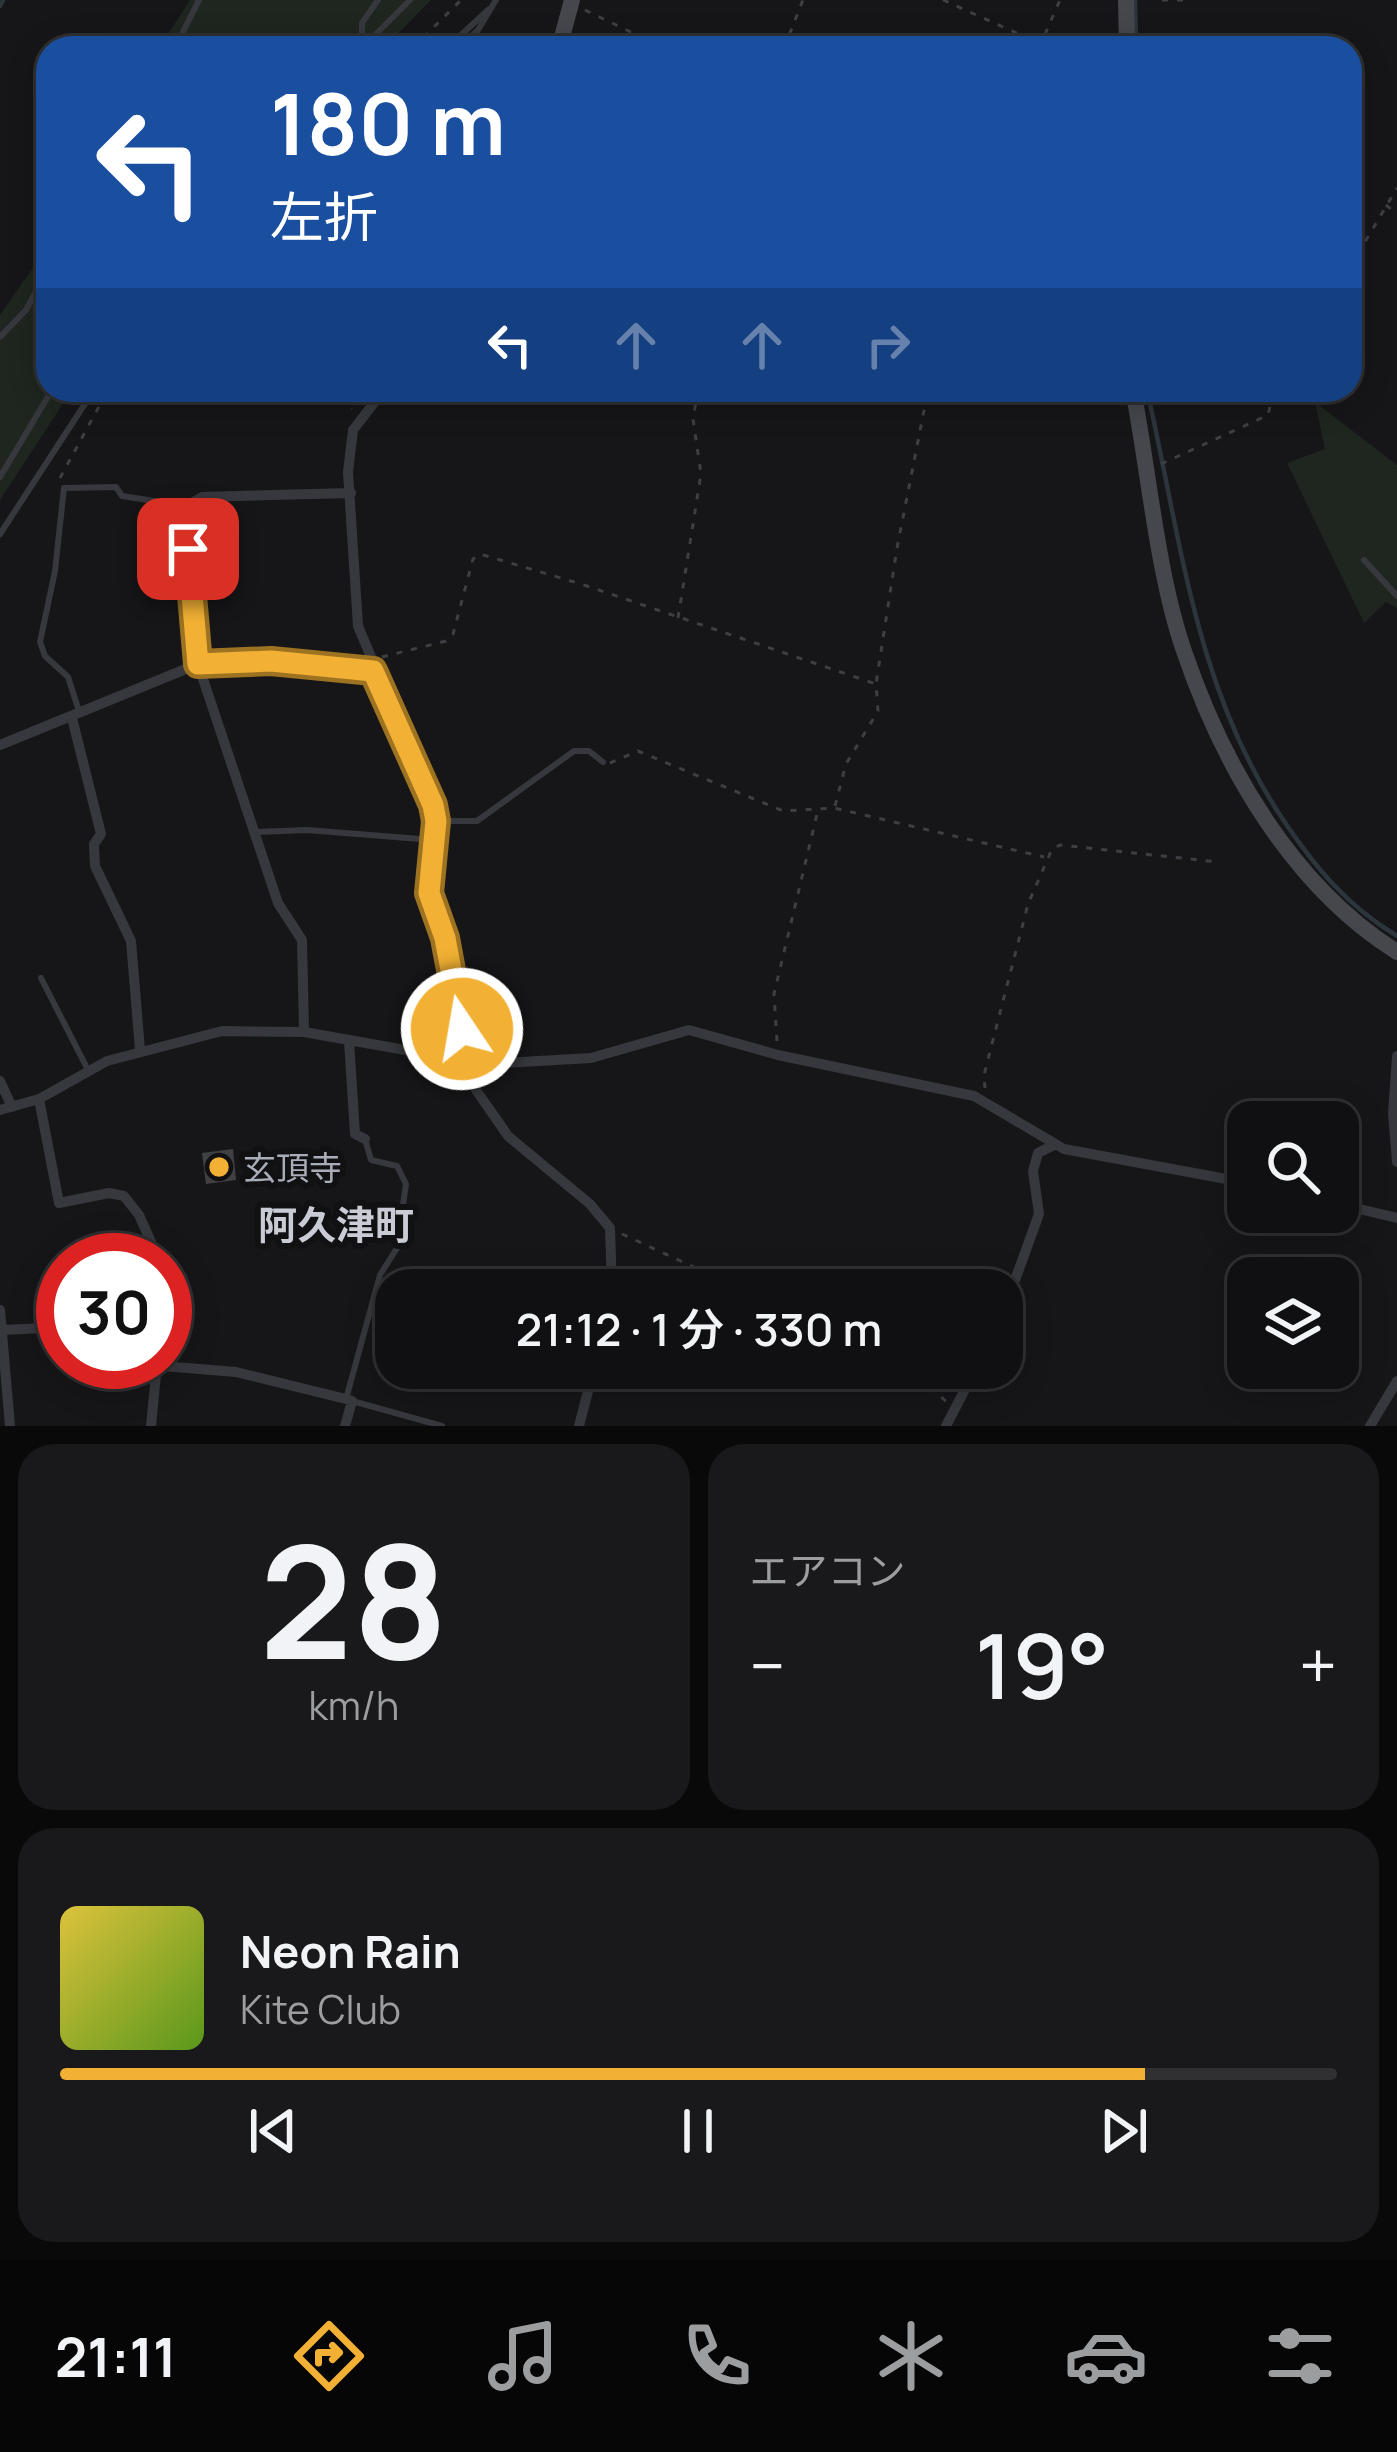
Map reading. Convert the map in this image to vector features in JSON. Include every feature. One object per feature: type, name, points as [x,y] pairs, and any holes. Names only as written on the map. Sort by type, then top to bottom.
[{"type":"street","points":[[1126,0],[1127,36]]},
{"type":"street","points":[[563,36],[571,3]]},
{"type":"street","points":[[375,402],[353,430],[348,472],[357,614],[371,666],[436,821],[429,893],[445,938],[476,1090],[508,1136],[590,1204],[610,1228],[611,1269]]},
{"type":"street","points":[[1135,402],[1184,651],[1226,752],[1306,875],[1366,932],[1397,952]]},
{"type":"street","points":[[304,1032],[302,940],[278,904],[198,664],[188,592],[186,506],[202,497],[351,493]]},
{"type":"street","points":[[0,745],[198,664]]},
{"type":"street","points":[[76,716],[101,834],[94,844],[95,866],[131,941],[140,1050]]},
{"type":"street","points":[[0,1081],[6,1109],[39,1099],[87,1068],[222,1031],[304,1032],[469,1061],[591,1058],[689,1030],[986,1102],[1054,1145],[1227,1179]]},
{"type":"street","points":[[349,1041],[355,1134],[365,1139]]},
{"type":"street","points":[[1397,1056],[1393,1113],[1397,1162]]},
{"type":"street","points":[[39,1099],[59,1203],[109,1192],[124,1196],[147,1233]]},
{"type":"street","points":[[1019,1269],[1039,1214],[1033,1171],[1038,1153],[1054,1145]]},
{"type":"street","points":[[1359,1209],[1397,1218]]},
{"type":"street","points":[[0,1310],[10,1426]]},
{"type":"street","points":[[3,1330],[36,1328]]},
{"type":"street","points":[[192,1368],[236,1372],[349,1400],[346,1426]]},
{"type":"street","points":[[1370,1426],[1397,1381]]},
{"type":"street","points":[[151,1426],[154,1389]]},
{"type":"street","points":[[579,1426],[589,1389]]},
{"type":"street","points":[[946,1426],[966,1389]]},
{"type":"lane","points":[[181,36],[199,0]]},
{"type":"lane","points":[[362,36],[362,23],[378,0]]},
{"type":"lane","points":[[374,36],[410,0]]},
{"type":"lane","points":[[460,36],[493,4]]},
{"type":"lane","points":[[468,36],[493,4]]},
{"type":"lane","points":[[0,337],[26,310],[36,291]]},
{"type":"lane","points":[[0,477],[45,402]]},
{"type":"lane","points":[[0,534],[86,402]]},
{"type":"lane","points":[[76,716],[68,677],[45,656],[40,642],[56,571],[64,488],[116,487],[122,496],[186,506]]},
{"type":"lane","points":[[1364,560],[1397,596]]},
{"type":"lane","points":[[198,664],[251,660],[371,666]]},
{"type":"lane","points":[[436,821],[477,821],[574,751],[584,749],[603,762]]},
{"type":"lane","points":[[252,832],[307,830],[433,840]]},
{"type":"lane","points":[[41,978],[87,1068]]},
{"type":"lane","points":[[365,1139],[371,1160],[397,1166],[406,1184],[397,1248],[380,1275],[349,1400],[442,1426]]},
{"type":"path","points":[[424,36],[460,0]]},
{"type":"path","points":[[789,36],[803,0]]},
{"type":"path","points":[[943,0],[1019,36]]},
{"type":"path","points":[[1044,36],[1060,0]]},
{"type":"path","points":[[1162,0],[1188,0]]},
{"type":"path","points":[[571,3],[640,36]]},
{"type":"path","points":[[1362,245],[1397,188]]},
{"type":"path","points":[[1385,204],[1397,214]]},
{"type":"path","points":[[64,488],[60,479],[64,467],[101,402]]},
{"type":"path","points":[[343,402],[363,418]]},
{"type":"path","points":[[678,618],[701,474],[693,419],[696,402]]},
{"type":"path","points":[[834,808],[846,764],[878,711],[876,684],[926,402]]},
{"type":"path","points":[[1148,470],[1268,415],[1271,402]]},
{"type":"path","points":[[371,666],[453,634],[473,559],[480,554],[876,684]]},
{"type":"path","points":[[603,762],[613,764],[638,751],[783,811],[834,808],[1044,857]]},
{"type":"path","points":[[778,1055],[774,994],[818,810]]},
{"type":"path","points":[[986,1102],[984,1075],[1044,857],[1060,845],[1217,862]]},
{"type":"path","points":[[610,1228],[699,1269]]},
{"type":"path","points":[[932,1389],[955,1410]]},
{"type":"shaded area","points":[[190,0],[431,0],[396,36],[167,36]]},
{"type":"shaded area","points":[[36,263],[36,402],[64,402],[0,500],[0,315]]},
{"type":"shaded area","points":[[1315,402],[1397,465],[1397,608],[1386,602],[1364,623],[1287,463],[1325,449]]},
{"type":"building","name":"玄頂寺","points":[[233,1149],[236,1180],[206,1184],[202,1153]]},
{"type":"waterway","points":[[0,6],[3,0]]},
{"type":"waterway","points":[[1135,0],[1136,36]]},
{"type":"waterway","points":[[1150,402],[1195,611],[1229,717],[1253,768],[1306,852],[1347,898],[1397,936]]},
{"type":"place","name":"玄頂寺","points":[[219,1167]]},
{"type":"district","name":"阿久津町","points":[[336,1224]]},
{"type":"route","points":[[188,549],[188,592],[198,664],[271,661],[373,671],[433,805],[436,821],[429,893],[445,938],[462,1029]]}]
